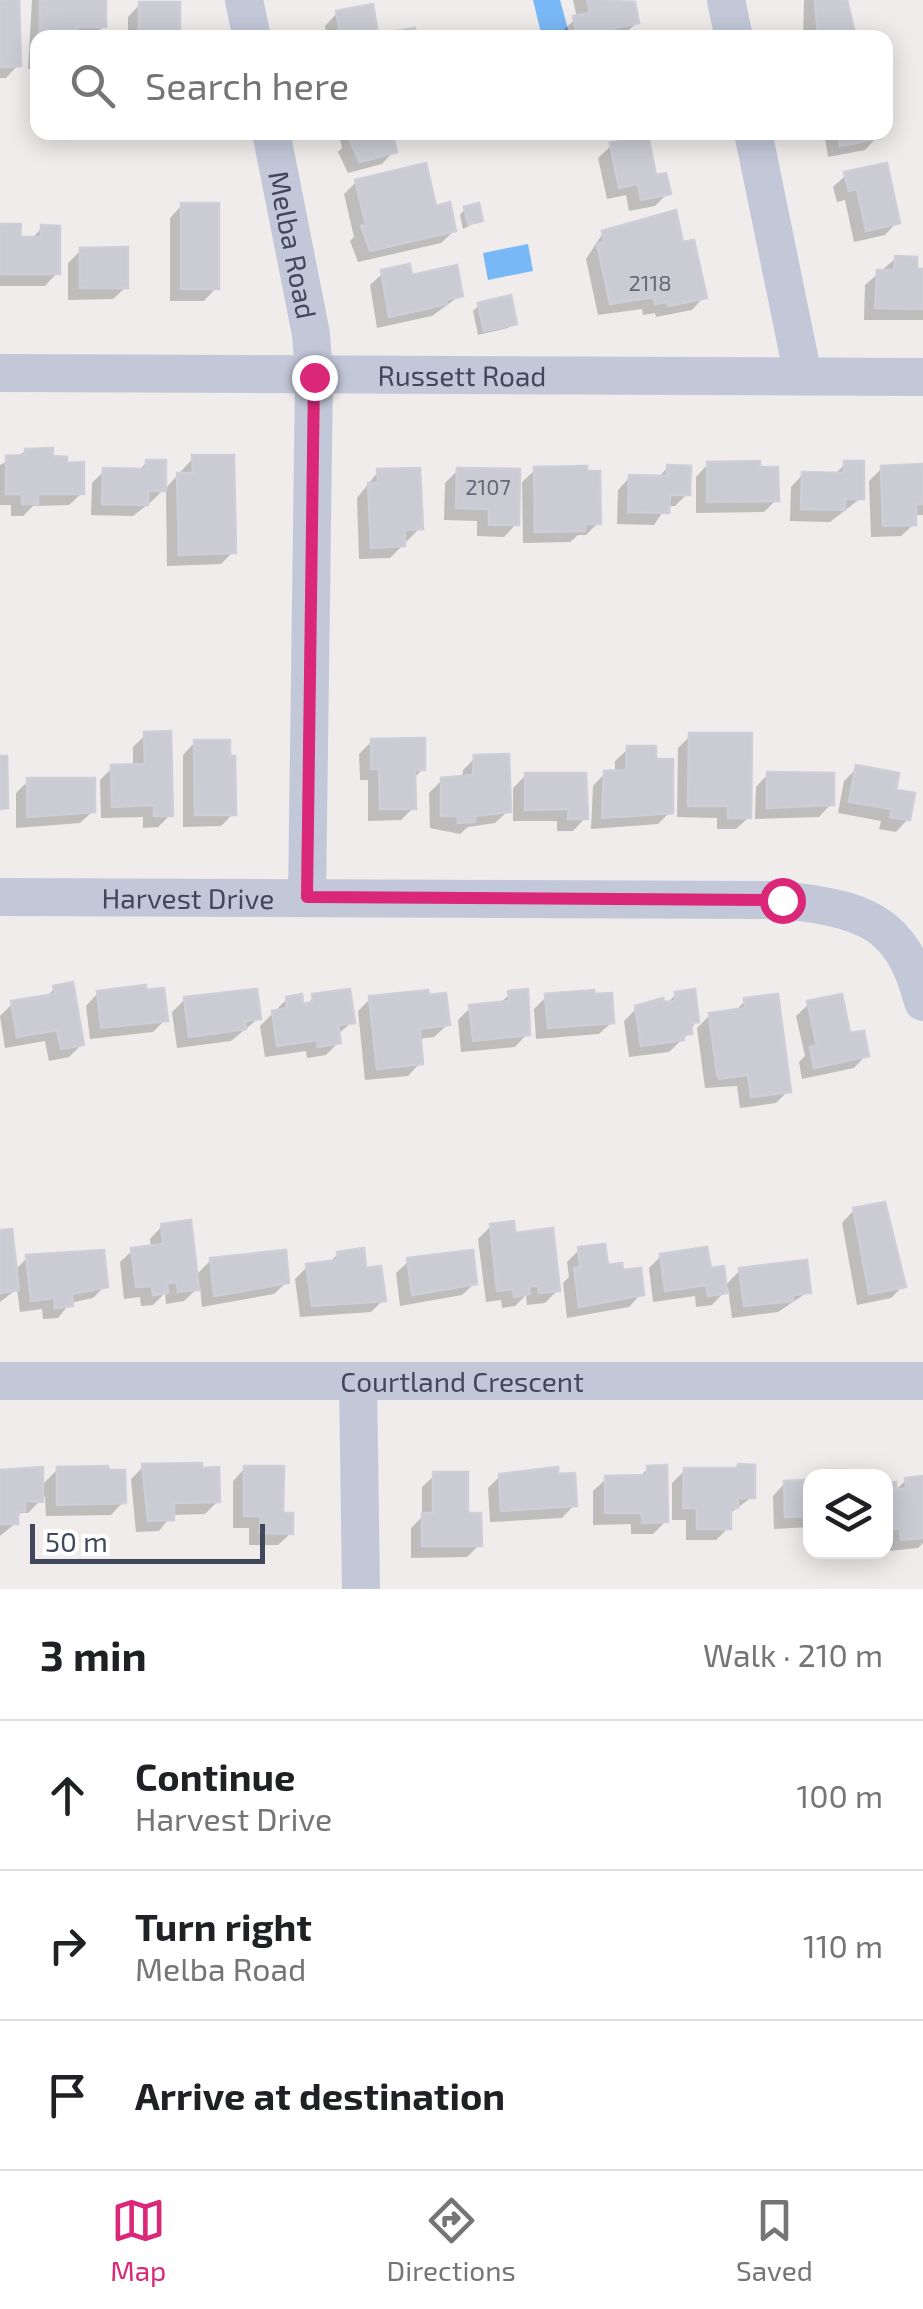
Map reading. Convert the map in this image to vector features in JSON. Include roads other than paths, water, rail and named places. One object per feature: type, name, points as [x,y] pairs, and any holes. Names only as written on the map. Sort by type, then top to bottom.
[{"type":"street","points":[[244,0],[250,30]]},
{"type":"street","points":[[726,0],[732,30]]},
{"type":"street","name":"Melba Road","points":[[273,140],[311,334],[314,377],[307,897]]},
{"type":"street","points":[[755,140],[803,376]]},
{"type":"street","name":"Russett Road","points":[[0,373],[923,378]]},
{"type":"street","name":"Harvest Drive","points":[[0,896],[782,900],[837,906],[879,923],[894,937],[923,1002]]},
{"type":"street","name":"Courtland Crescent","points":[[0,1380],[923,1381]]},
{"type":"street","points":[[358,1380],[361,1589]]},
{"type":"water","points":[[533,0],[560,0],[568,30],[540,30]]},
{"type":"water","points":[[528,244],[533,271],[488,280],[483,253]]}]
